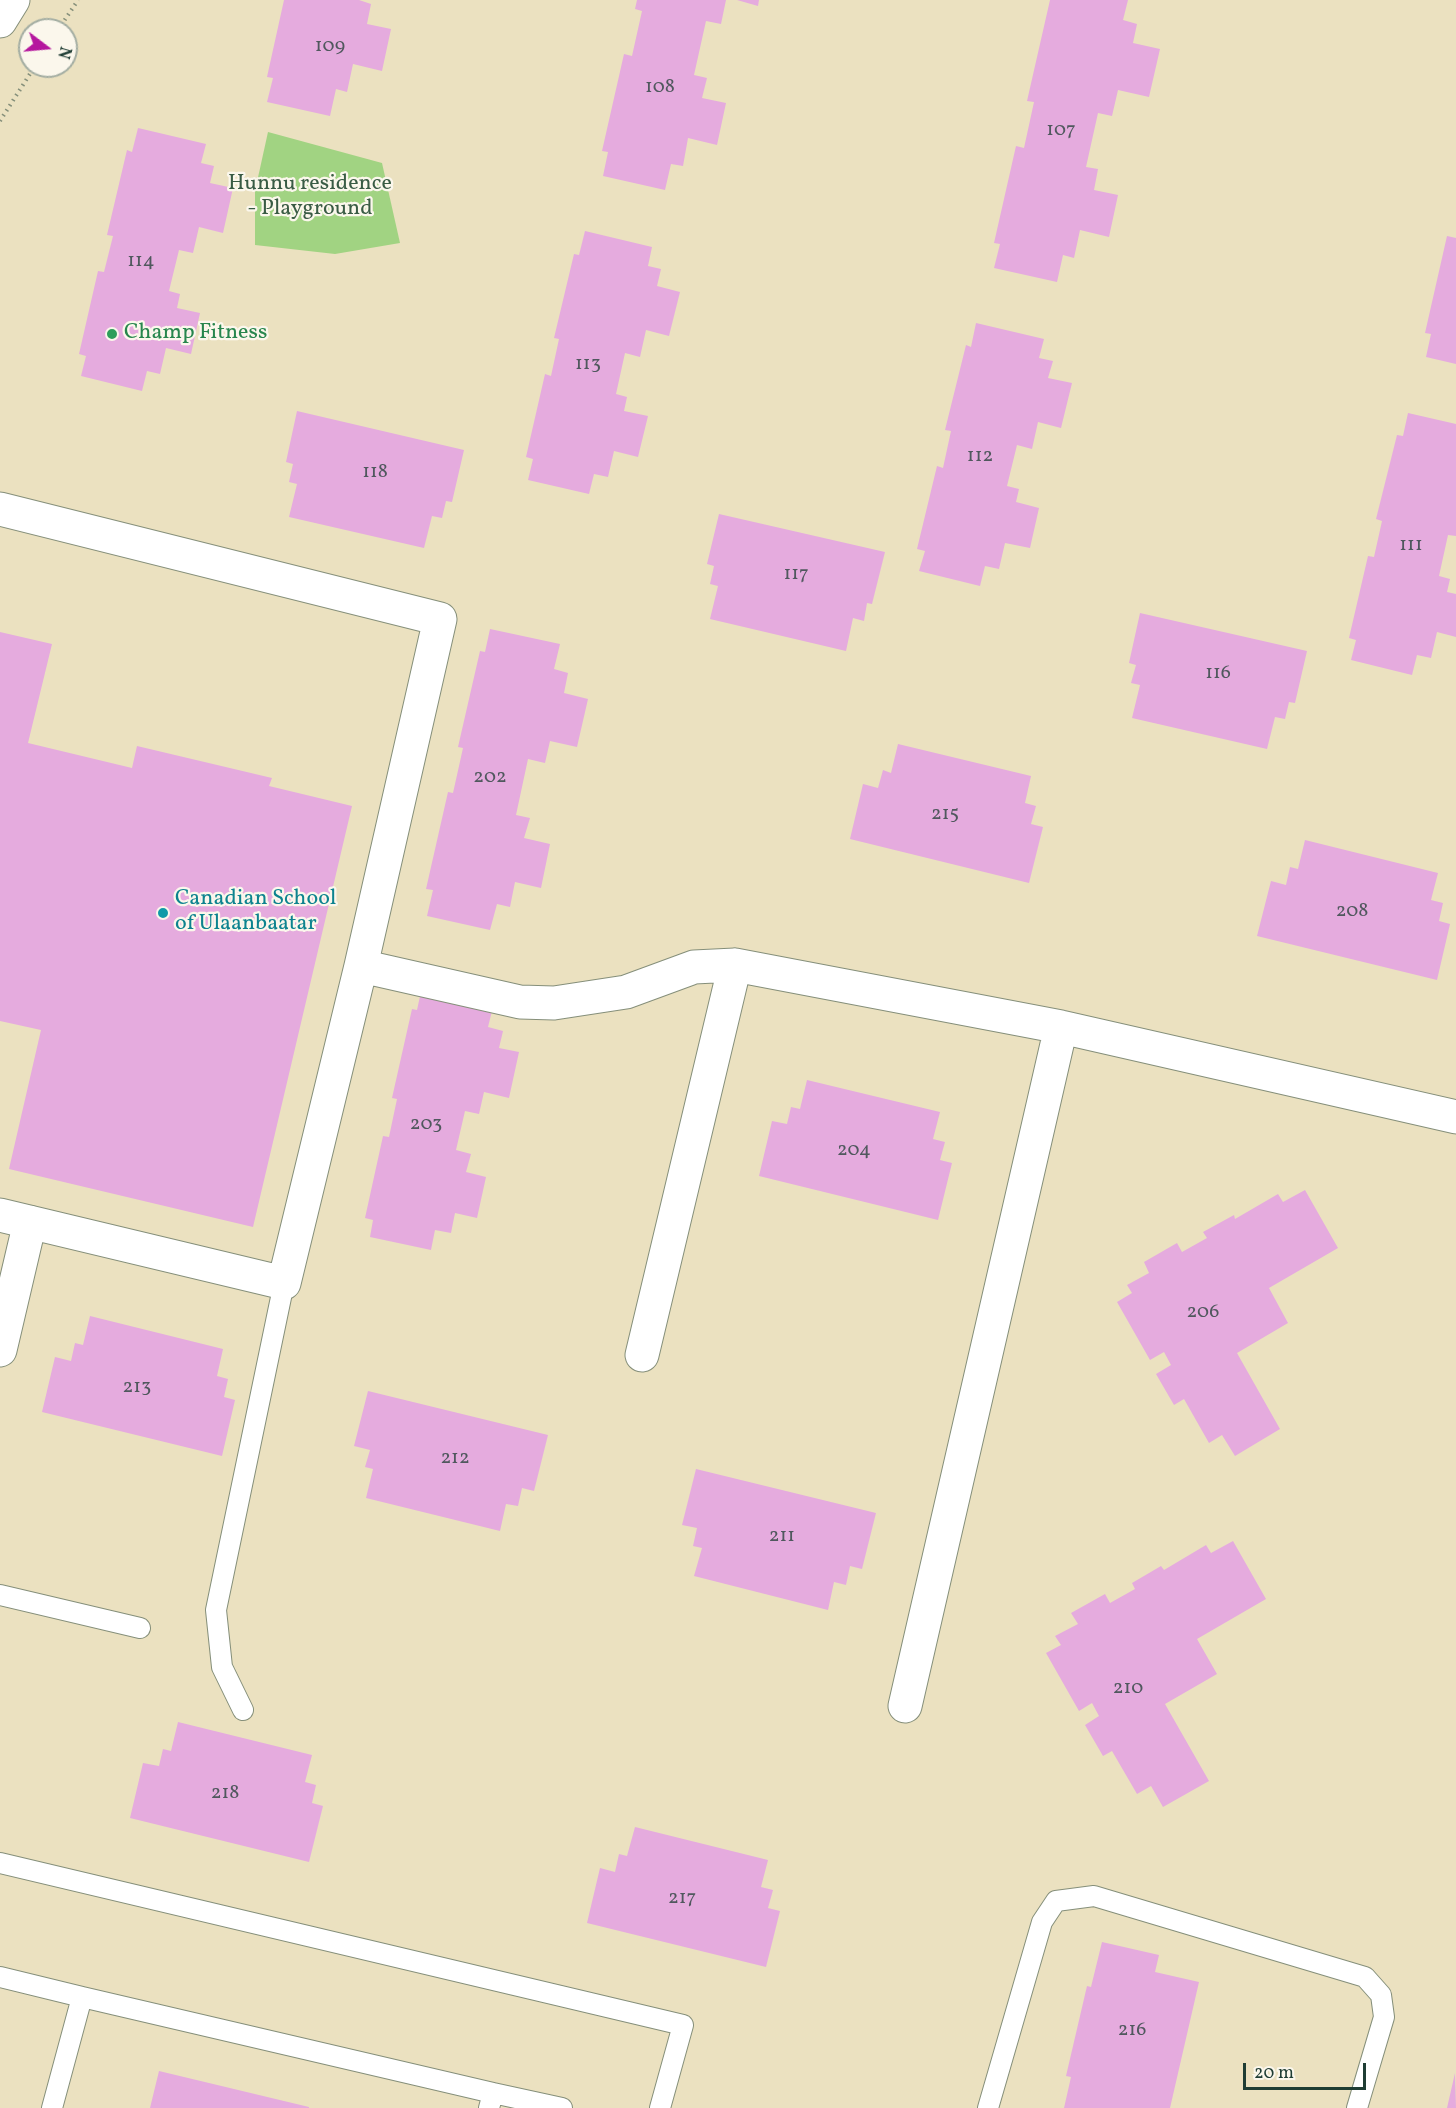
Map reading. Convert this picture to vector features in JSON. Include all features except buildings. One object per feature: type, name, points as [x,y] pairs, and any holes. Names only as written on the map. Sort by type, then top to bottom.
[{"type":"street","points":[[0,21],[13,0]]},
{"type":"street","points":[[0,509],[440,619],[361,966],[284,1283],[15,1219],[0,1350]]},
{"type":"street","points":[[361,966],[520,1002],[554,1003],[626,992],[693,967],[735,965],[1061,1028],[1456,1117]]},
{"type":"street","points":[[642,1354],[735,965]]},
{"type":"street","points":[[905,1706],[1061,1028]]},
{"type":"lane","points":[[243,1710],[222,1667],[216,1610],[284,1283]]},
{"type":"lane","points":[[0,1595],[140,1628]]},
{"type":"lane","points":[[0,1863],[683,2025],[660,2108]]},
{"type":"lane","points":[[988,2108],[1042,1922],[1056,1901],[1094,1896],[1365,1977],[1382,1995],[1384,2018],[1357,2108]]},
{"type":"lane","points":[[0,1977],[491,2101],[562,2108]]},
{"type":"lane","points":[[52,2108],[82,1997]]},
{"type":"path","points":[[66,18],[78,0]]},
{"type":"path","points":[[0,121],[27,78]]},
{"type":"green space","name":"Hunnu residence - Playground","points":[[268,132],[382,163],[400,243],[335,254],[255,245],[255,191]]},
{"type":"place","name":"Champ Fitness","points":[[112,334]]},
{"type":"place","name":"Canadian School of Ulaanbaatar","points":[[163,913]]}]
